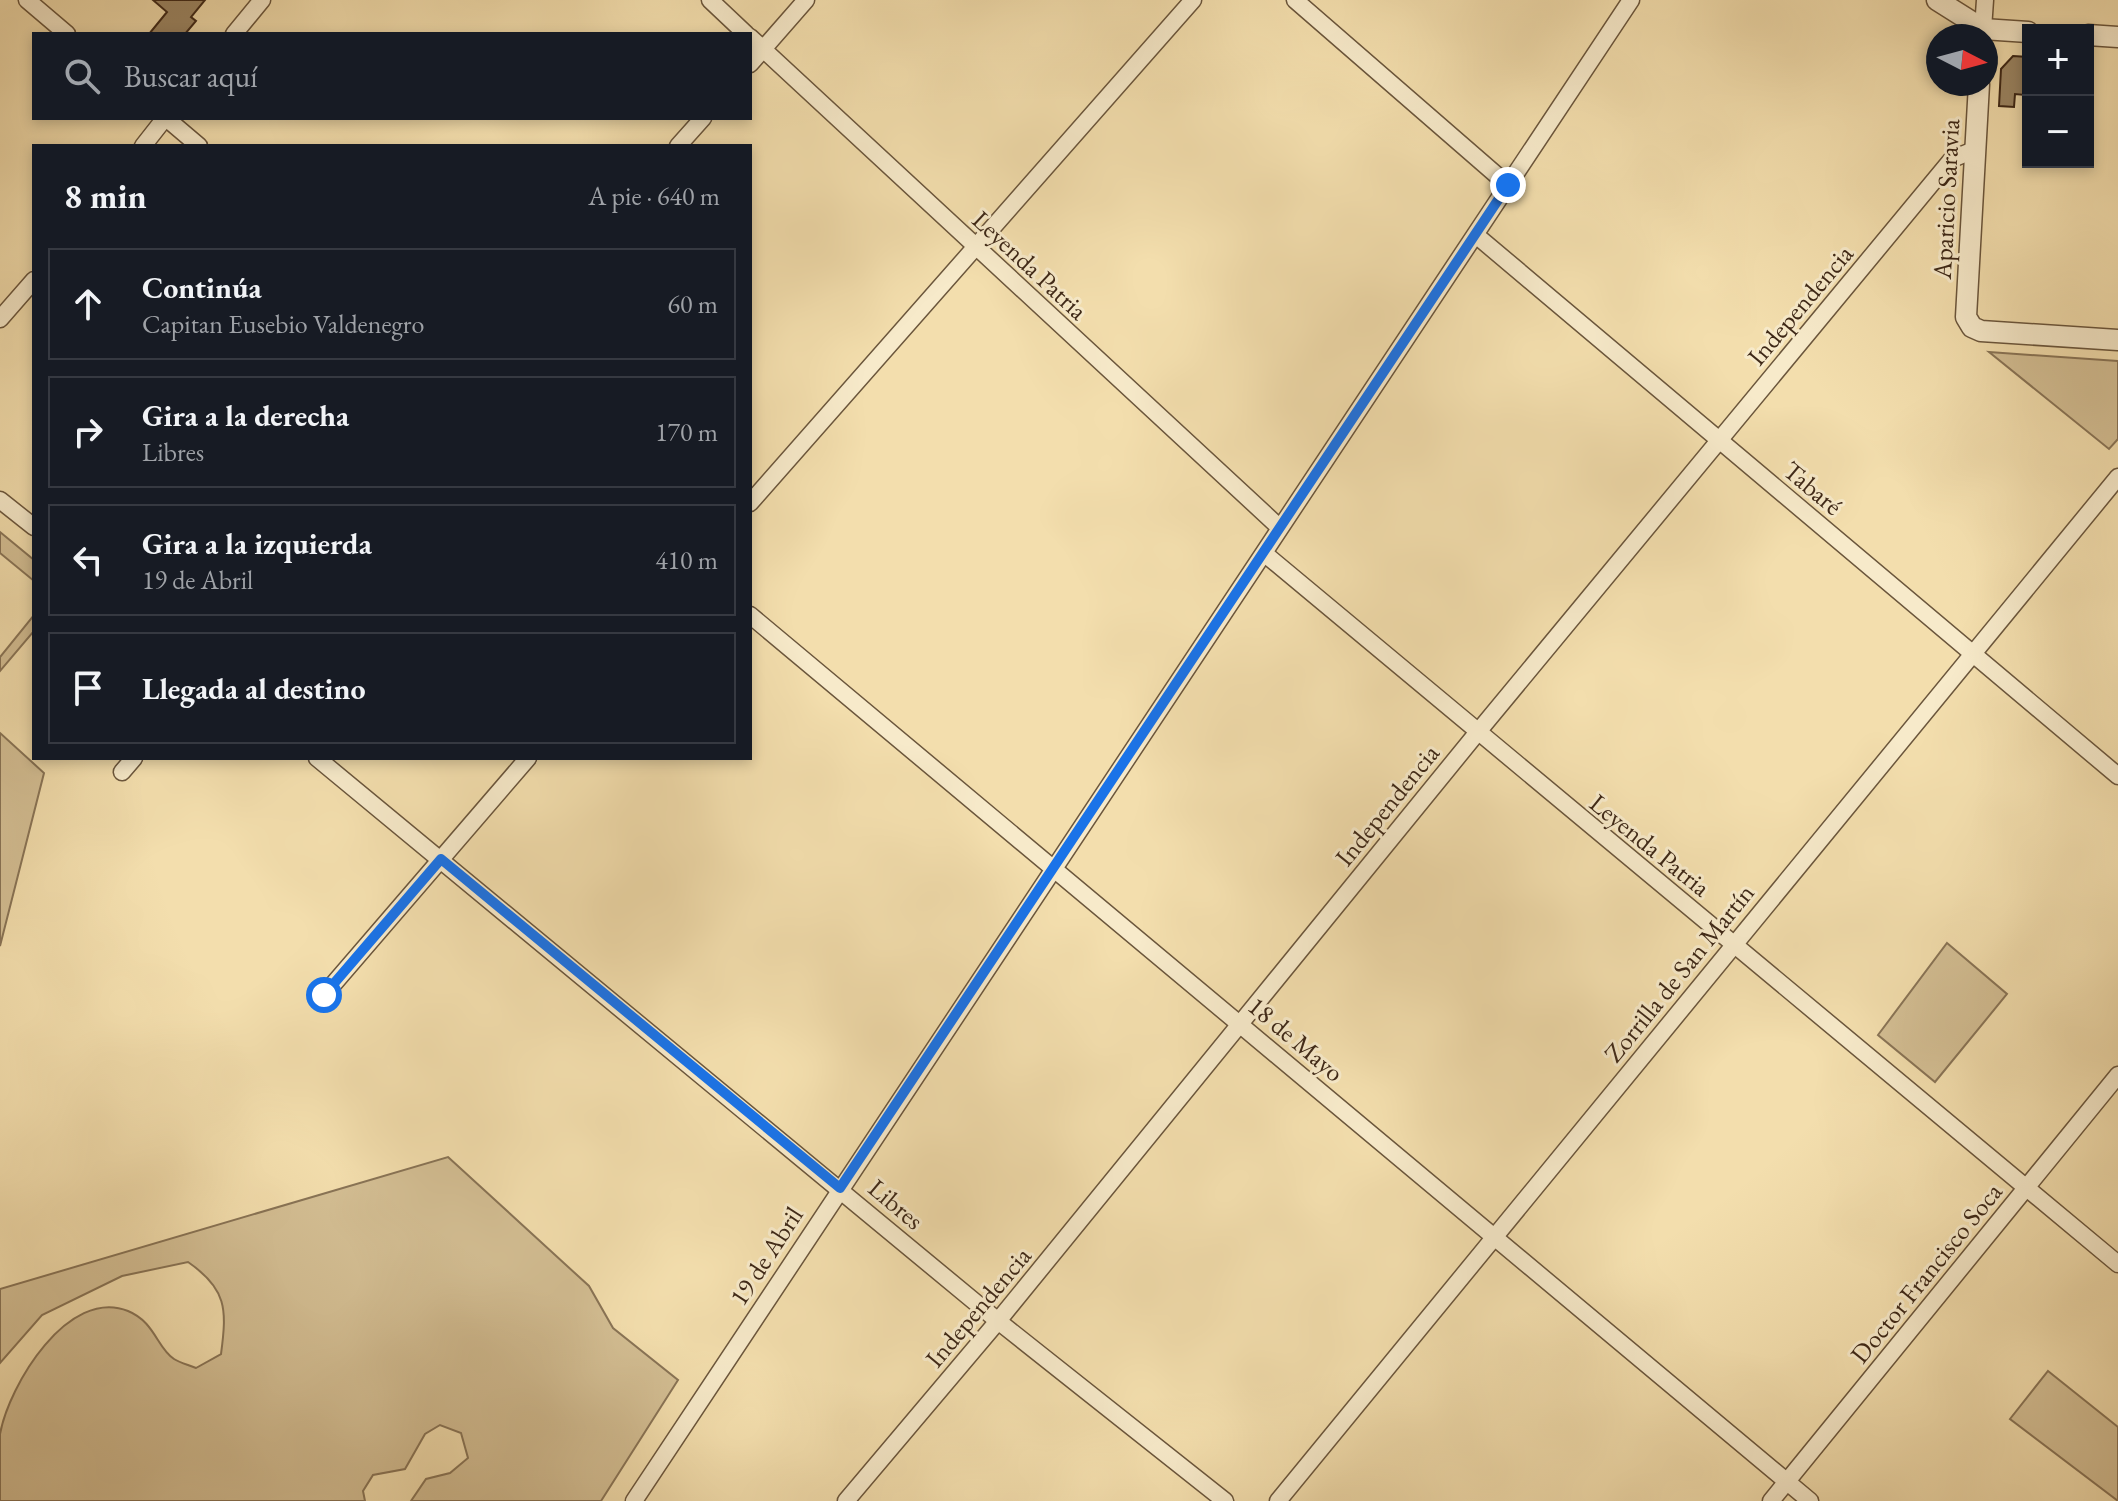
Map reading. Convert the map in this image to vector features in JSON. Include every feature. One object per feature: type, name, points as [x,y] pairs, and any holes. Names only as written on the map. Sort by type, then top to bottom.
[{"type":"street","points":[[27,0],[65,32]]},
{"type":"street","points":[[236,32],[262,0]]},
{"type":"street","name":"Leyenda Patria","points":[[710,0],[744,32]]},
{"type":"street","points":[[752,62],[806,0]]},
{"type":"street","points":[[752,501],[1193,0]]},
{"type":"street","points":[[1295,0],[1508,185]]},
{"type":"street","name":"19 de Abril","points":[[634,1501],[1631,0]]},
{"type":"street","points":[[1937,0],[1972,24]]},
{"type":"street","points":[[1984,24],[1985,0]]},
{"type":"street","points":[[1998,32],[2022,32]]},
{"type":"street","points":[[2094,35],[2118,37]]},
{"type":"street","name":"Leyenda Patria","points":[[752,39],[1279,527]]},
{"type":"street","name":"Aparicio Saravia","points":[[1978,96],[1966,317],[1972,327],[1981,331],[2118,340]]},
{"type":"street","points":[[145,144],[163,120]]},
{"type":"street","points":[[167,120],[197,144]]},
{"type":"street","points":[[680,144],[701,120]]},
{"type":"street","name":"Independencia","points":[[846,1501],[998,1321],[1477,733],[1952,159],[1974,150]]},
{"type":"street","name":"Tabaré","points":[[1477,236],[2118,776]]},
{"type":"street","points":[[0,319],[32,282]]},
{"type":"street","name":"Zorrilla de San Martín","points":[[1278,1501],[2118,477]]},
{"type":"street","points":[[0,500],[32,525]]},
{"type":"street","name":"Leyenda Patria","points":[[1265,554],[2118,1264]]},
{"type":"street","name":"18 de Mayo","points":[[752,617],[1810,1501]]},
{"type":"street","points":[[122,772],[132,760]]},
{"type":"street","name":"Libres","points":[[319,760],[998,1321],[1225,1501]]},
{"type":"street","points":[[324,995],[526,760]]},
{"type":"street","name":"Doctor Francisco Soca","points":[[1771,1501],[2118,1075]]},
{"type":"shaded area","points":[[1989,352],[2118,361],[2118,439],[2109,449]]},
{"type":"shaded area","points":[[0,532],[32,558],[32,579],[0,553]]},
{"type":"shaded area","points":[[32,617],[32,633],[0,671],[0,657]]},
{"type":"shaded area","points":[[0,733],[44,773],[0,946]]},
{"type":"shaded area","points":[[1947,943],[2007,994],[1935,1082],[1878,1035]]},
{"type":"shaded area","points":[[448,1157],[589,1286],[613,1328],[678,1380],[601,1501],[411,1501],[426,1479],[450,1473],[468,1458],[461,1433],[440,1425],[425,1434],[405,1469],[373,1475],[363,1491],[365,1501],[0,1501],[0,1434],[6,1414],[29,1367],[64,1326],[84,1313],[106,1307],[128,1311],[150,1328],[168,1354],[196,1368],[221,1354],[224,1324],[217,1291],[188,1262],[122,1276],[42,1315],[0,1363],[0,1289]]},
{"type":"shaded area","points":[[2048,1371],[2118,1427],[2118,1501],[2010,1419]]},
{"type":"building","points":[[153,0],[205,0],[191,17],[196,21],[187,32],[151,32],[167,12]]},
{"type":"building","points":[[2013,56],[2022,57],[2022,95],[2015,94],[2014,107],[1999,106],[2001,69]]},
{"type":"route","points":[[324,995],[441,859],[840,1188],[1265,554],[1279,527],[1477,236],[1508,185]]}]
